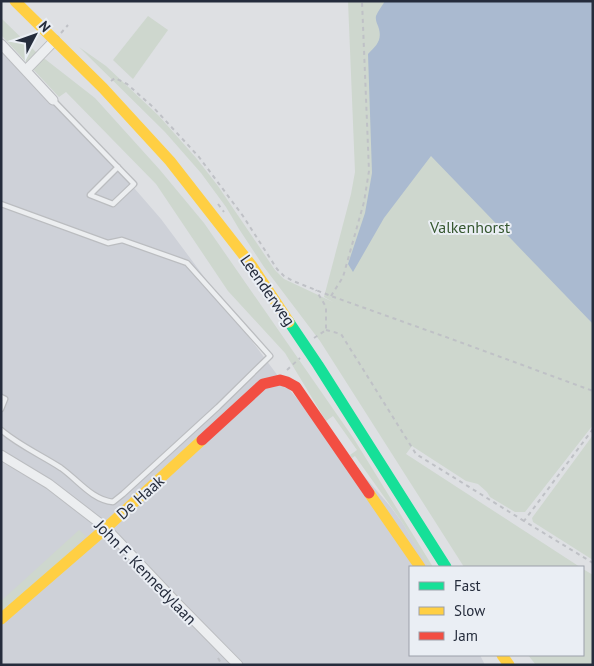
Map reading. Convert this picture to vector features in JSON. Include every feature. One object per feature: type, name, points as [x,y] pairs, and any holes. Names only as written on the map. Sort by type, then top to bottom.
[{"type":"street","name":"Leenderweg","points":[[16,1],[137,124],[170,161],[252,266],[310,345],[445,566]]},
{"type":"street","points":[[26,70],[55,40]]},
{"type":"street","points":[[1,44],[53,100]]},
{"type":"street","name":"De Haak","points":[[1,620],[106,528],[263,384],[276,379],[280,380]]},
{"type":"street","points":[[280,380],[296,387],[358,474],[419,566]]},
{"type":"street","name":"John F. Kennedylaan","points":[[1,455],[49,484],[106,528],[236,664]]},
{"type":"lane","points":[[53,100],[118,167],[134,184],[113,204],[90,195],[118,167]]},
{"type":"lane","points":[[1,204],[108,243],[122,240],[187,263],[270,356],[211,414],[114,502],[105,501],[84,488],[62,469],[1,430]]},
{"type":"lane","points":[[1,397],[5,399],[1,408]]},
{"type":"path","points":[[331,296],[343,277],[364,202],[370,171],[362,1]]},
{"type":"path","points":[[109,83],[115,78],[127,84],[153,107],[199,158],[243,216],[276,269],[284,276],[331,296],[593,391]]},
{"type":"path","points":[[280,380],[284,373],[326,330],[326,306],[316,290]]},
{"type":"path","points":[[326,330],[341,334],[416,454],[593,563]]},
{"type":"path","points":[[524,521],[593,429]]},
{"type":"shaded area","points":[[1,38],[17,53],[161,219],[281,380],[402,522],[428,566],[409,566],[409,656],[480,656],[485,665],[1,665]]},
{"type":"green space","name":"Valkenhorst","points":[[348,1],[593,1],[593,425],[525,512],[515,512],[490,497],[478,484],[466,481],[412,446],[406,454],[578,566],[463,566],[320,341],[264,267],[226,207],[201,173],[165,132],[79,47],[106,66],[159,116],[197,159],[218,186],[275,270],[284,279],[333,302],[324,297],[355,172]]},
{"type":"green space","points":[[148,16],[168,30],[133,79],[113,60]]},
{"type":"green space","points":[[1,18],[36,52],[95,98],[160,170],[204,223],[354,439],[432,566],[428,566],[426,563],[402,522],[355,456],[352,458],[350,455],[357,450],[333,416],[326,421],[285,353],[228,291],[156,184],[66,92],[59,97],[1,35]]},
{"type":"green space","points":[[593,435],[593,560],[533,522],[532,518]]},
{"type":"green space","points":[[79,530],[86,536],[1,613],[1,601]]},
{"type":"green space","points":[[584,570],[593,575],[593,665],[536,665],[529,656],[584,656]]},
{"type":"water","points":[[385,1],[593,1],[593,324],[431,156],[384,218],[353,272],[348,264],[365,213],[372,173],[368,54],[379,40],[380,33],[376,16]]},
{"type":"traffic: fast","points":[[289,322],[445,566]]},
{"type":"traffic: slow","points":[[15,1],[103,88],[170,161],[252,266],[289,322]]},
{"type":"traffic: slow","points":[[1,619],[106,528],[202,440]]},
{"type":"traffic: slow","points":[[369,493],[419,566]]},
{"type":"traffic: slow","points":[[503,656],[509,665]]},
{"type":"traffic: jam","points":[[202,440],[263,384],[280,380],[287,382],[296,387],[369,493]]}]
